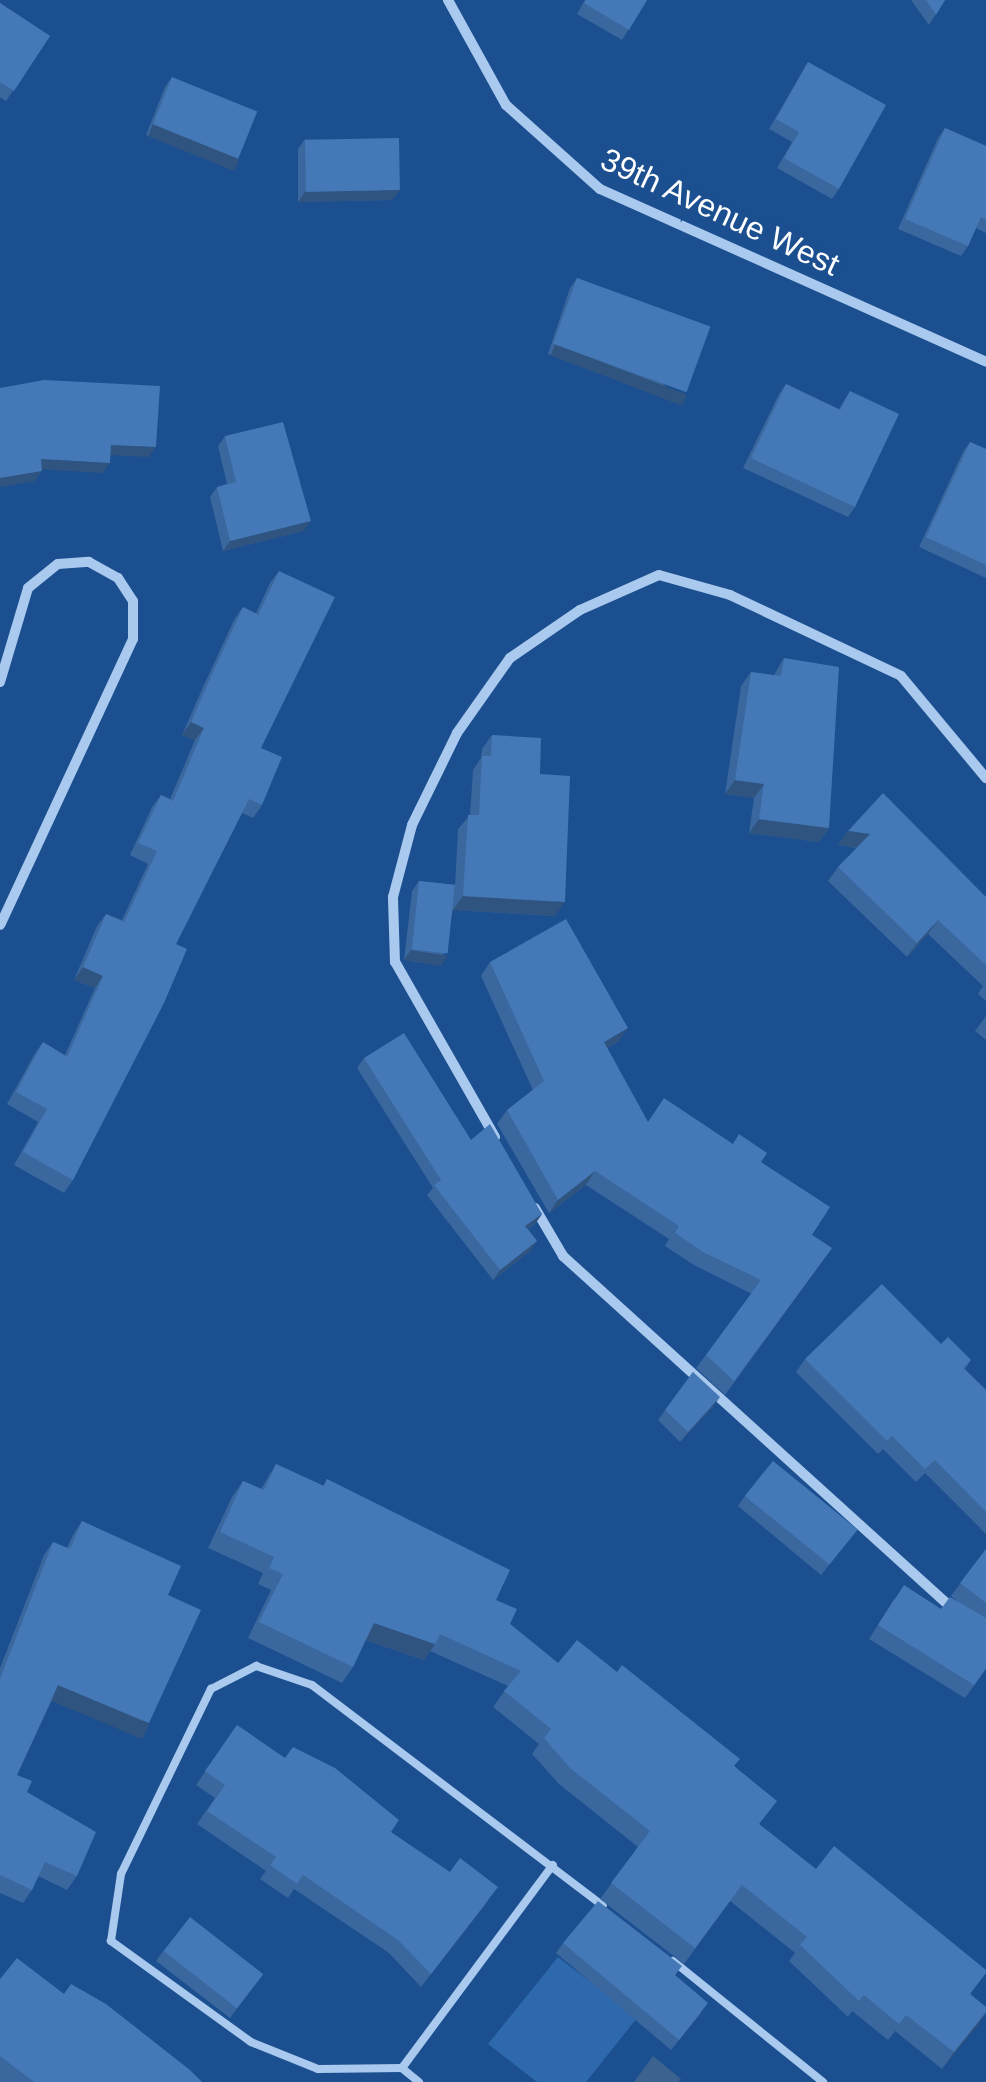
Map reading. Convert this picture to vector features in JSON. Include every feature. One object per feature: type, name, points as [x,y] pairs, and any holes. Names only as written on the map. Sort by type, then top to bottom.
[{"type":"street","name":"39th Avenue West","points":[[448,0],[506,106],[600,189],[986,362]]},
{"type":"street","points":[[0,682],[28,588],[58,564],[89,562],[118,578],[134,601],[133,639],[0,925]]},
{"type":"street","points":[[504,1152],[395,962],[393,898],[412,825],[442,764],[510,658],[580,610],[659,575],[730,595],[902,676],[986,778]]},
{"type":"street","points":[[523,1187],[563,1256],[881,1552],[971,1623]]},
{"type":"lane","points":[[419,2082],[402,2068],[318,2069],[250,2042],[110,1941],[121,1874],[211,1689],[256,1666],[312,1685],[613,1914]]},
{"type":"lane","points":[[402,2068],[552,1865]]},
{"type":"lane","points":[[658,1950],[824,2082]]},
{"type":"shaded area","points":[[558,1957],[637,2018],[586,2082],[537,2082],[488,2044]]},
{"type":"shaded area","points":[[653,2056],[681,2079],[634,2082]]},
{"type":"building","points":[[647,0],[629,30],[584,3]]},
{"type":"building","points":[[926,0],[945,0],[936,15]]},
{"type":"building","points":[[0,3],[50,36],[14,91],[0,82]]},
{"type":"building","points":[[808,62],[886,105],[839,189],[784,158],[799,132],[776,119]]},
{"type":"building","points":[[172,77],[257,111],[238,159],[153,124]]},
{"type":"building","points":[[945,128],[986,146],[986,220],[981,217],[968,246],[905,219]]},
{"type":"building","points":[[399,138],[400,190],[306,192],[305,140]]},
{"type":"building","points":[[577,278],[710,327],[686,392],[553,344]]},
{"type":"building","points":[[44,380],[160,386],[156,447],[111,445],[110,463],[41,459],[42,471],[0,478],[0,388]]},
{"type":"building","points":[[786,384],[840,410],[850,391],[899,414],[855,507],[751,458]]},
{"type":"building","points":[[283,422],[311,521],[230,541],[217,487],[236,482],[225,436]]},
{"type":"building","points":[[970,442],[986,449],[986,565],[926,537]]},
{"type":"building","points":[[279,571],[335,597],[261,748],[282,757],[262,805],[249,799],[176,944],[187,949],[164,1003],[73,1180],[23,1152],[47,1109],[16,1092],[43,1042],[67,1057],[103,976],[83,967],[106,914],[124,922],[157,851],[138,843],[161,795],[173,801],[204,728],[191,722],[212,674],[243,607],[258,615]]},
{"type":"building","points":[[784,658],[839,667],[829,828],[759,819],[764,784],[735,780],[751,672],[781,676]]},
{"type":"building","points":[[492,735],[541,738],[540,774],[570,776],[565,902],[463,896],[468,815],[479,815],[482,756],[491,756]]},
{"type":"building","points":[[883,793],[986,897],[986,965],[938,920],[917,943],[838,867],[870,834],[848,831]]},
{"type":"building","points":[[419,881],[455,885],[448,953],[412,950]]},
{"type":"building","points":[[566,919],[628,1028],[604,1042],[648,1122],[664,1098],[733,1144],[739,1134],[767,1153],[761,1162],[830,1207],[812,1235],[832,1248],[734,1381],[706,1355],[761,1280],[703,1252],[675,1233],[679,1226],[595,1171],[558,1200],[507,1110],[544,1081],[490,962]]},
{"type":"building","points":[[404,1033],[471,1140],[490,1124],[542,1214],[525,1226],[537,1241],[500,1270],[434,1185],[441,1180],[364,1058]]},
{"type":"building","points":[[882,1284],[941,1344],[948,1337],[971,1360],[963,1368],[986,1390],[986,1512],[935,1460],[925,1469],[892,1436],[887,1441],[805,1359]]},
{"type":"building","points":[[693,1372],[720,1397],[688,1432],[665,1410]]},
{"type":"building","points":[[773,1461],[858,1530],[829,1565],[745,1496]]},
{"type":"building","points":[[276,1464],[324,1486],[327,1479],[510,1570],[496,1600],[517,1609],[510,1624],[558,1663],[577,1640],[617,1672],[622,1665],[740,1759],[734,1766],[777,1801],[759,1824],[816,1869],[834,1846],[986,1970],[970,1994],[986,2007],[986,2012],[954,2052],[906,2015],[899,2024],[864,1995],[859,2001],[800,1945],[807,1937],[742,1885],[695,1948],[611,1883],[650,1831],[570,1768],[544,1738],[551,1729],[504,1691],[521,1671],[440,1634],[435,1644],[374,1623],[353,1667],[259,1622],[283,1574],[269,1568],[274,1557],[220,1532],[243,1481],[264,1490]]},
{"type":"building","points":[[82,1521],[181,1566],[168,1595],[201,1610],[149,1723],[58,1685],[17,1775],[32,1781],[27,1792],[96,1832],[77,1876],[45,1862],[32,1890],[0,1875],[0,1679],[53,1542],[70,1549]]},
{"type":"building","points":[[986,1549],[986,1603],[960,1583]]},
{"type":"building","points":[[904,1585],[941,1609],[950,1597],[986,1618],[986,1668],[974,1685],[878,1625]]},
{"type":"building","points":[[237,1725],[285,1758],[293,1747],[335,1768],[399,1820],[391,1832],[450,1872],[460,1858],[498,1887],[431,1974],[398,1940],[303,1875],[297,1884],[270,1865],[276,1857],[207,1811],[225,1785],[205,1771]]},
{"type":"building","points":[[598,1901],[682,1966],[675,1975],[708,2003],[679,2040],[563,1943]]},
{"type":"building","points":[[190,1917],[263,1974],[237,2008],[164,1951]]},
{"type":"building","points":[[17,1958],[64,1994],[71,1984],[106,2004],[202,2082],[34,2082],[0,2056],[0,1979]]}]
